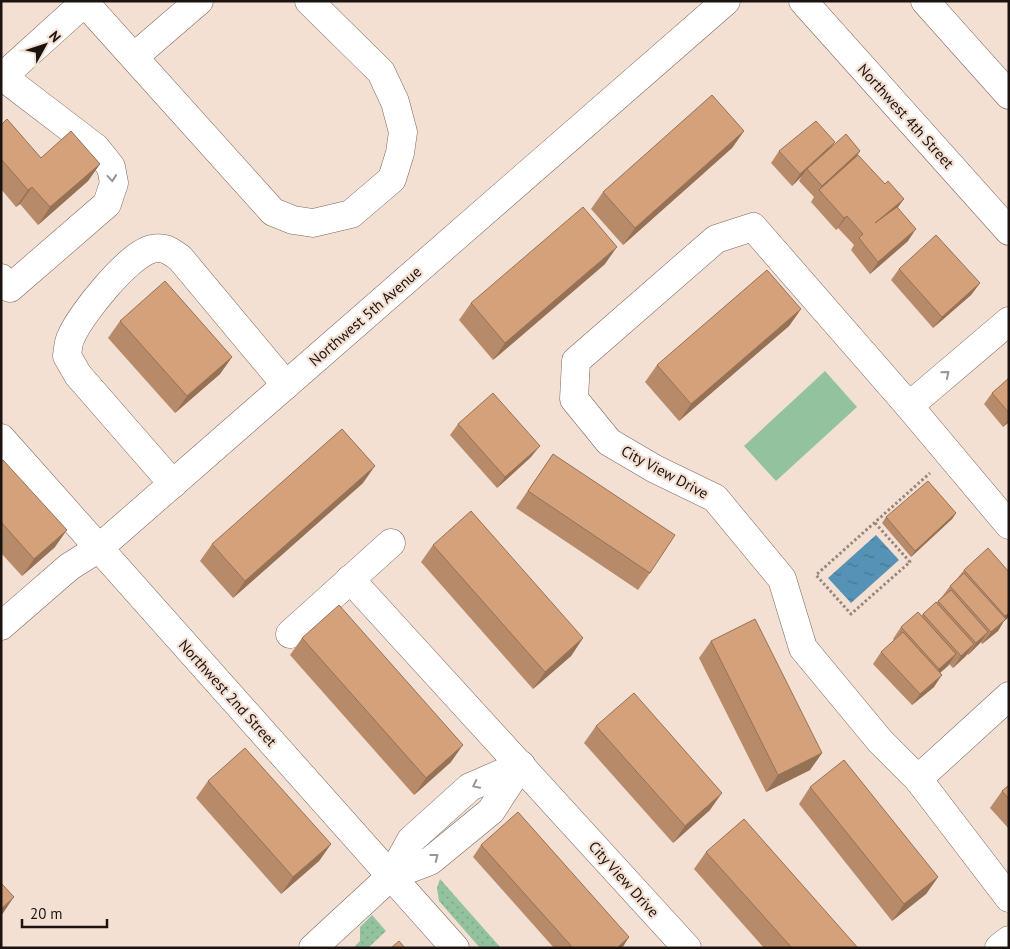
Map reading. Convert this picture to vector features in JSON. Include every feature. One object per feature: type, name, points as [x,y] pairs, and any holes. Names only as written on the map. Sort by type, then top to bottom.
[{"type":"street","points":[[134,57],[199,1]]},
{"type":"street","points":[[6,283],[107,204],[114,183],[111,167],[96,148],[2,78],[86,2],[273,212],[293,220],[313,223],[352,214],[392,179],[400,153],[402,132],[395,102],[380,72],[308,1]]},
{"type":"street","name":"Northwest 5th Avenue","points":[[1,626],[68,567],[99,548],[726,1]]},
{"type":"street","name":"Northwest 4th Street","points":[[803,1],[1009,231]]},
{"type":"street","points":[[925,1],[1009,95]]},
{"type":"street","name":"City View Drive","points":[[1009,525],[909,406],[753,227],[716,239],[576,361],[574,399],[609,442],[655,469],[715,498],[782,580],[804,648],[880,741],[918,779],[1009,898]]},
{"type":"street","points":[[172,484],[78,375],[67,356],[70,337],[99,295],[133,258],[151,249],[166,248],[180,258],[286,385]]},
{"type":"street","points":[[909,406],[1009,321]]},
{"type":"street","name":"Northwest 2nd Street","points":[[1,438],[456,948]]},
{"type":"street","points":[[290,634],[391,543]]},
{"type":"street","name":"City View Drive","points":[[350,579],[687,948]]},
{"type":"street","points":[[918,779],[1009,696]]},
{"type":"street","points":[[313,948],[391,876],[411,840],[470,787],[521,766]]},
{"type":"street","points":[[999,948],[1009,940]]},
{"type":"path","points":[[875,522],[910,562],[851,614],[816,575],[875,522],[930,473],[925,467]]},
{"type":"green space","points":[[825,371],[857,407],[776,481],[744,446]]},
{"type":"green space","points":[[440,879],[501,948],[480,948],[439,901],[437,888]]},
{"type":"green space","points":[[372,915],[386,931],[368,948],[353,948],[360,941],[360,927]]},
{"type":"water","points":[[876,535],[899,560],[851,603],[828,578]]},
{"type":"building","points":[[712,95],[744,131],[635,228],[603,192]]},
{"type":"building","points":[[7,119],[41,158],[71,131],[100,164],[50,207],[32,187],[28,190],[1,159],[1,125]]},
{"type":"building","points":[[816,121],[835,142],[800,174],[779,151]]},
{"type":"building","points":[[846,134],[860,151],[822,186],[807,169]]},
{"type":"building","points":[[858,155],[885,184],[888,181],[904,199],[875,223],[897,207],[916,229],[878,262],[859,238],[863,234],[847,216],[844,218],[819,190]]},
{"type":"building","points":[[583,207],[617,247],[505,343],[471,303]]},
{"type":"building","points":[[936,235],[980,283],[942,317],[899,269]]},
{"type":"building","points":[[767,270],[801,309],[691,404],[657,365]]},
{"type":"building","points":[[165,281],[232,357],[187,396],[120,321]]},
{"type":"building","points":[[1009,378],[1009,413],[992,393]]},
{"type":"building","points":[[493,393],[540,446],[505,477],[458,424]]},
{"type":"building","points":[[342,429],[375,466],[245,581],[212,544]]},
{"type":"building","points":[[553,454],[675,535],[650,573],[528,491]]},
{"type":"building","points":[[3,460],[67,530],[34,559],[1,522],[1,461]]},
{"type":"building","points":[[928,481],[956,513],[915,551],[886,517]]},
{"type":"building","points":[[471,511],[583,638],[545,672],[433,545]]},
{"type":"building","points":[[988,548],[1009,572],[1009,613],[1005,616],[964,570]]},
{"type":"building","points":[[964,573],[1006,619],[991,632],[950,586]]},
{"type":"building","points":[[951,590],[988,632],[976,643],[938,601]]},
{"type":"building","points":[[936,602],[974,644],[961,656],[923,614]]},
{"type":"building","points":[[339,605],[463,745],[426,778],[302,638]]},
{"type":"building","points":[[918,612],[956,654],[939,669],[901,627]]},
{"type":"building","points":[[755,619],[822,753],[778,775],[711,641]]},
{"type":"building","points":[[903,632],[942,675],[920,694],[881,652]]},
{"type":"building","points":[[634,693],[722,793],[685,826],[596,726]]},
{"type":"building","points":[[245,748],[331,844],[293,877],[208,781]]},
{"type":"building","points":[[844,760],[938,877],[904,904],[810,787]]},
{"type":"building","points":[[1009,785],[1009,799],[1002,791]]},
{"type":"building","points":[[518,812],[629,937],[617,948],[573,948],[481,845]]},
{"type":"building","points":[[744,819],[858,948],[792,948],[706,852]]},
{"type":"building","points":[[1,883],[14,897],[1,909]]},
{"type":"building","points":[[399,941],[405,948],[391,948]]}]
